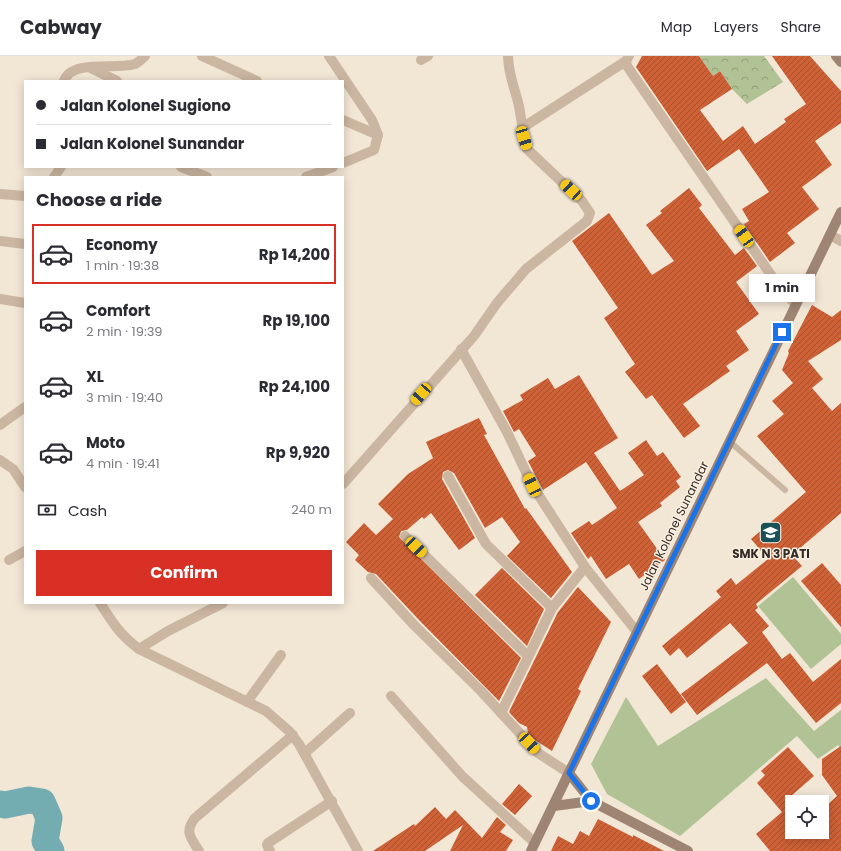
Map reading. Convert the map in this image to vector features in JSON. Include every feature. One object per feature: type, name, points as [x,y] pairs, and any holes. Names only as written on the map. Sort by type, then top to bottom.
[{"type":"main road","points":[[836,56],[841,62]]},
{"type":"main road","name":"Jalan Kolonel Sunandar","points":[[533,847],[795,304],[841,212]]},
{"type":"main road","points":[[569,773],[591,801],[675,848],[688,851]]},
{"type":"main road","points":[[554,806],[591,801]]},
{"type":"street","points":[[64,80],[66,76],[72,71],[89,68],[126,66],[136,63],[145,56]]},
{"type":"street","points":[[202,56],[255,80]]},
{"type":"street","points":[[329,56],[372,120],[378,135],[374,150],[344,163]]},
{"type":"street","points":[[344,483],[474,336],[497,303],[526,269],[587,221],[590,213],[582,200],[527,149],[522,128],[519,104],[508,67],[508,56]]},
{"type":"street","points":[[522,128],[627,58]]},
{"type":"street","points":[[627,58],[627,66],[771,275],[795,304]]},
{"type":"street","points":[[89,68],[115,80]]},
{"type":"street","points":[[344,120],[378,135]]},
{"type":"street","points":[[184,168],[204,176]]},
{"type":"street","points":[[313,168],[322,172]]},
{"type":"street","points":[[309,176],[331,168]]},
{"type":"street","points":[[0,194],[24,196]]},
{"type":"street","points":[[830,235],[841,241]]},
{"type":"street","points":[[0,241],[24,244]]},
{"type":"street","points":[[0,299],[24,303]]},
{"type":"street","points":[[461,349],[507,432],[532,485],[585,567],[637,632]]},
{"type":"street","points":[[0,425],[24,408]]},
{"type":"street","points":[[0,460],[13,469],[24,486]]},
{"type":"street","points":[[448,476],[486,544],[552,608]]},
{"type":"street","points":[[405,536],[528,656]]},
{"type":"street","points":[[9,560],[24,552]]},
{"type":"street","points":[[501,713],[552,608],[585,567]]},
{"type":"street","points":[[371,578],[414,625],[501,713],[538,753],[569,773]]},
{"type":"street","points":[[101,604],[115,628],[124,638],[139,649],[272,715],[293,735],[332,801],[358,851]]},
{"type":"street","points":[[139,649],[168,631],[220,604]]},
{"type":"street","points":[[247,702],[281,655]]},
{"type":"street","points":[[391,696],[462,776],[533,847]]},
{"type":"street","points":[[305,753],[350,713]]},
{"type":"street","points":[[199,851],[189,833],[189,826],[195,818],[293,735]]},
{"type":"street","points":[[270,851],[267,845],[268,843],[332,801]]},
{"type":"lane","points":[[729,441],[785,490]]},
{"type":"green space","points":[[699,56],[764,56],[783,82],[747,104],[732,89],[720,71],[713,76]]},
{"type":"green space","points":[[793,577],[841,634],[841,644],[811,669],[758,606]]},
{"type":"green space","points":[[766,678],[814,731],[841,710],[841,749],[838,745],[818,759],[797,736],[680,836],[607,794],[591,764],[626,697],[658,746]]},
{"type":"building","points":[[642,56],[699,56],[713,76],[720,71],[732,89],[700,110],[723,141],[743,126],[755,144],[786,122],[784,119],[806,104],[772,56],[810,56],[841,91],[841,123],[815,141],[832,165],[802,187],[819,209],[787,233],[795,243],[770,262],[744,224],[749,221],[742,209],[769,192],[739,149],[707,171],[636,67]]},
{"type":"building","points":[[689,188],[702,205],[699,208],[735,255],[744,248],[757,266],[736,282],[759,314],[736,331],[749,350],[726,366],[730,371],[683,404],[700,426],[684,438],[652,395],[646,399],[625,372],[635,364],[604,318],[618,308],[572,241],[609,213],[652,275],[674,261],[646,225],[662,213],[660,211]]},
{"type":"building","points":[[812,305],[832,317],[841,310],[841,340],[808,361],[823,379],[812,388],[832,411],[841,403],[841,513],[792,555],[802,566],[756,604],[758,608],[755,610],[769,626],[762,632],[782,659],[790,653],[813,682],[841,659],[841,703],[816,723],[767,663],[697,715],[681,694],[748,643],[730,623],[687,658],[679,648],[670,656],[662,646],[721,597],[716,591],[731,578],[736,585],[768,559],[751,539],[806,492],[757,436],[784,414],[772,401],[793,383],[782,370],[789,353],[788,351]]},
{"type":"building","points":[[579,375],[618,438],[594,453],[620,491],[644,475],[628,453],[646,440],[657,456],[663,452],[681,477],[676,481],[680,487],[660,503],[662,506],[638,522],[665,560],[639,579],[629,564],[606,579],[591,556],[588,559],[571,533],[589,521],[592,525],[617,508],[586,462],[543,490],[528,461],[536,456],[519,429],[514,432],[503,411],[523,400],[520,395],[548,378],[555,389]]},
{"type":"building","points":[[479,418],[487,434],[484,435],[525,509],[526,508],[572,572],[551,598],[507,556],[520,542],[502,517],[485,528],[454,473],[448,470],[443,472],[442,479],[475,538],[459,550],[431,513],[424,519],[422,517],[407,530],[401,531],[399,537],[521,658],[499,701],[376,574],[368,572],[355,560],[359,555],[346,542],[364,523],[376,535],[393,519],[378,504],[408,474],[433,458],[426,442]]},
{"type":"building","points":[[822,563],[841,585],[841,627],[801,581]]},
{"type":"building","points":[[502,568],[544,609],[527,646],[475,595]]},
{"type":"building","points":[[578,587],[611,622],[578,689],[581,691],[552,751],[535,740],[528,733],[527,727],[519,723],[509,712],[558,612]]},
{"type":"building","points":[[657,664],[686,702],[671,714],[642,676]]},
{"type":"building","points":[[841,746],[841,851],[770,851],[756,834],[782,812],[757,783],[765,775],[761,771],[788,747],[814,776],[792,795],[785,795],[785,839],[829,839],[829,803],[837,796],[822,775],[822,759]]},
{"type":"building","points":[[519,784],[532,796],[515,815],[502,804]]},
{"type":"building","points":[[435,807],[446,819],[455,810],[482,838],[497,817],[506,825],[500,832],[513,840],[506,851],[450,851],[463,825],[425,851],[373,851],[414,824],[415,826]]},
{"type":"building","points":[[598,819],[664,851],[551,851],[558,836],[573,844],[580,831],[589,836]]},
{"type":"waterway","points":[[0,804],[5,805],[29,800],[42,802],[49,818],[45,841],[51,851]]},
{"type":"place","name":"SMK N 3 PATI","points":[[771,533]]},
{"type":"route","points":[[591,801],[569,773],[782,332]]}]
